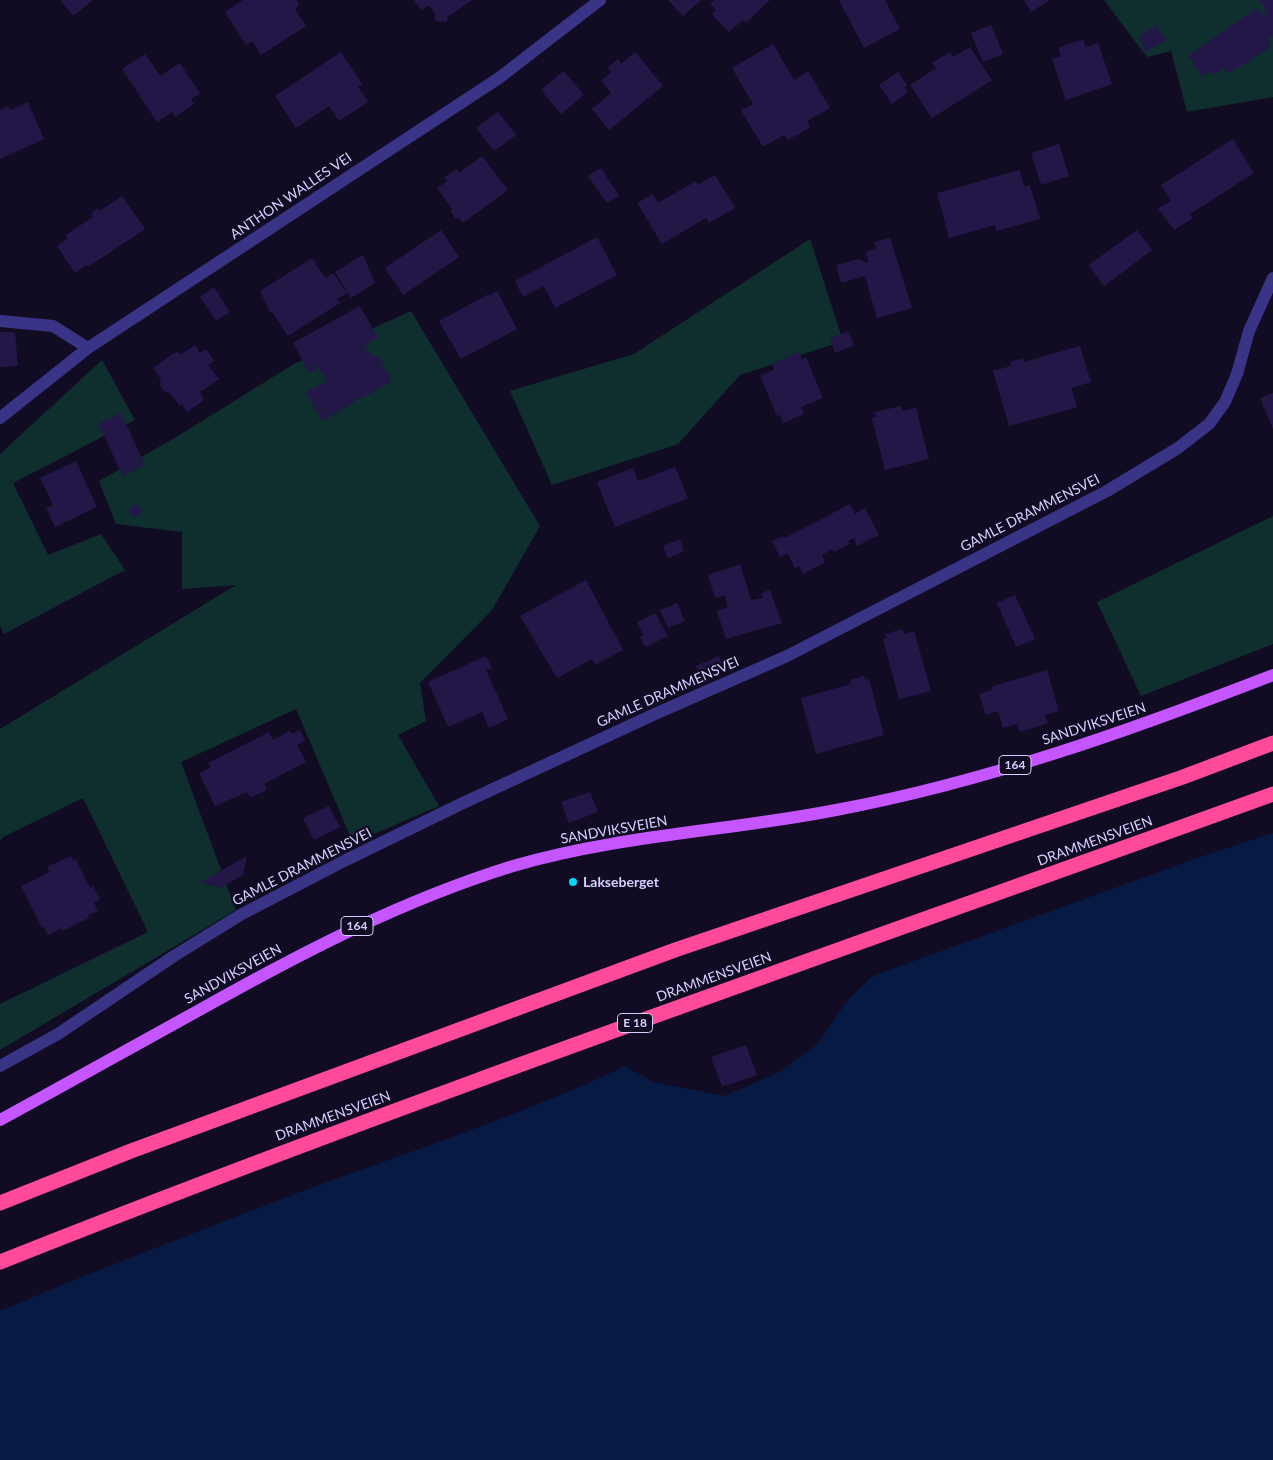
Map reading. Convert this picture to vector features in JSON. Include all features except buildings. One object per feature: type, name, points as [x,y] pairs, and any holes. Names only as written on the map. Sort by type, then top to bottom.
[{"type":"highway","points":[[0,1203],[131,1151],[674,950],[1183,777],[1273,743]]},
{"type":"highway","name":"DRAMMENSVEIEN","points":[[0,1262],[198,1184],[672,1010],[1273,794]]},
{"type":"main road","name":"SANDVIKSVEIEN","points":[[0,1120],[287,961],[348,930],[475,879],[542,859],[606,844],[836,810],[920,791],[1015,765],[1134,727],[1273,674]]},
{"type":"street","name":"ANTHON WALLES VEI","points":[[0,418],[88,348],[499,78],[600,0]]},
{"type":"street","name":"GAMLE DRAMMENSVEI","points":[[0,1066],[58,1034],[174,956],[277,896],[346,860],[472,799],[655,714],[787,656],[1108,490],[1178,448],[1209,424],[1225,402],[1237,374],[1249,331],[1273,278]]},
{"type":"street","points":[[0,321],[53,326],[88,348]]},
{"type":"green space","points":[[1104,0],[1273,0],[1273,97],[1187,112],[1171,51],[1147,57]]},
{"type":"green space","points":[[810,239],[843,341],[740,375],[678,444],[552,485],[510,391],[634,354]]},
{"type":"green space","points":[[411,311],[540,526],[492,610],[420,683],[426,721],[398,735],[439,806],[353,843],[296,709],[181,762],[236,910],[0,1050],[0,1004],[148,932],[83,798],[3,837],[0,841],[0,729],[236,585],[182,589],[182,532],[116,524],[99,481],[173,439],[294,364]]},
{"type":"green space","points":[[102,360],[135,420],[13,483],[48,555],[101,534],[125,570],[4,634],[0,625],[0,454]]},
{"type":"green space","points":[[1273,516],[1273,644],[1141,696],[1097,602]]},
{"type":"water","points":[[1273,833],[1273,1460],[0,1460],[0,1311],[295,1194],[544,1102],[625,1066],[653,1082],[725,1096],[781,1071],[817,1044],[848,1000],[873,976],[1203,856]]},
{"type":"place","name":"Lakseberget","points":[[573,882]]}]
